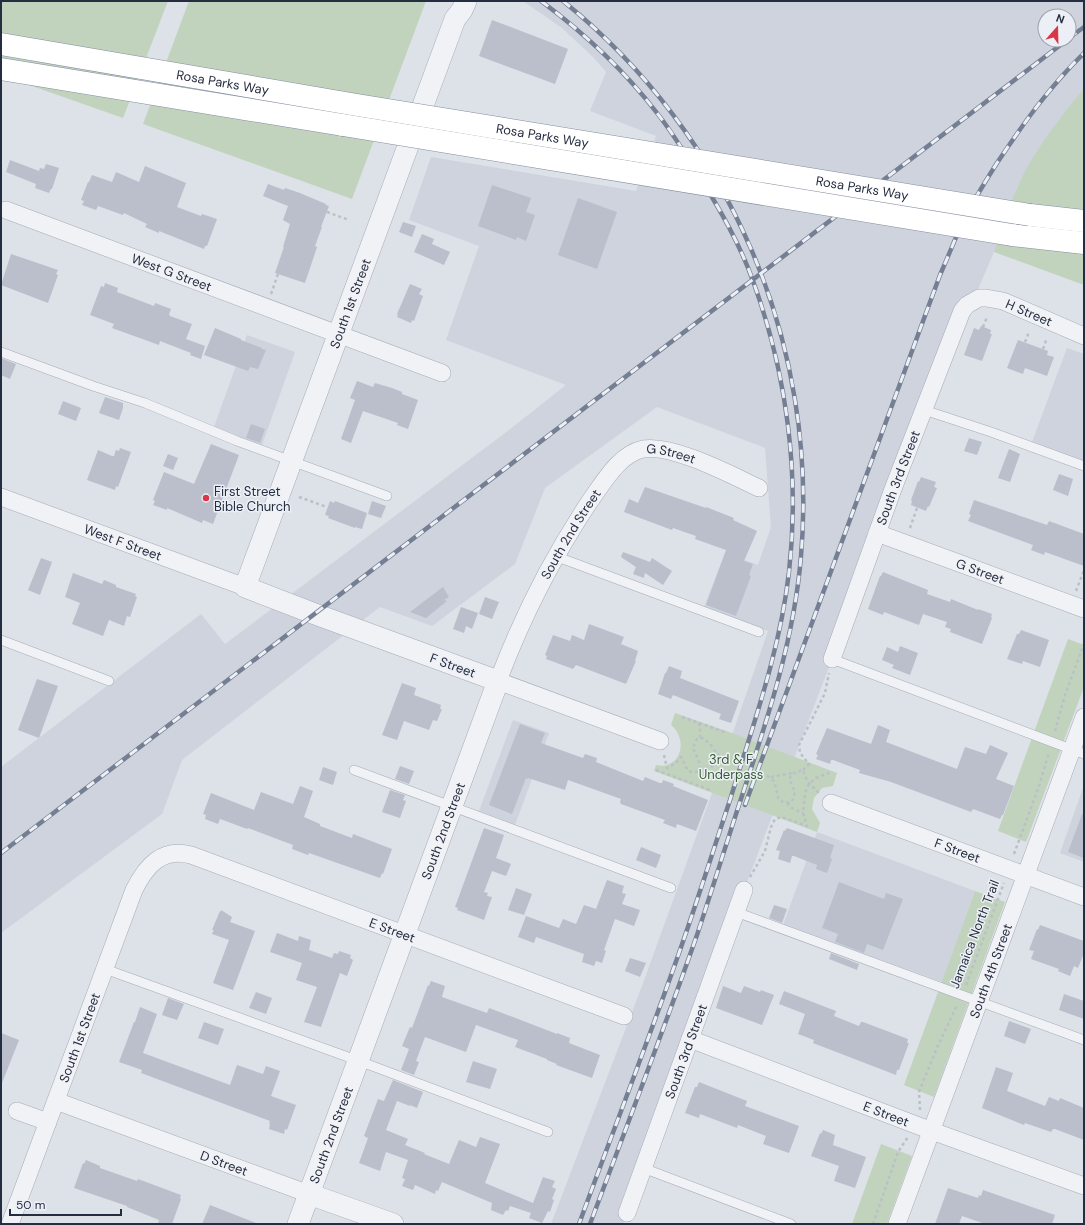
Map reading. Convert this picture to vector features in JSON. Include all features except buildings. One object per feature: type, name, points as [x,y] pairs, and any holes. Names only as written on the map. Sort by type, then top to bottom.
[{"type":"highway","name":"Rosa Parks Way","points":[[1,44],[351,104],[1030,215],[1084,221]]},
{"type":"highway","name":"Rosa Parks Way","points":[[1,68],[1012,235],[1084,243]]},
{"type":"street","name":"South 1st Street","points":[[245,587],[292,462],[455,10],[462,10],[466,1]]},
{"type":"street","name":"West G Street","points":[[6,210],[338,334]]},
{"type":"street","name":"H Street","points":[[973,301],[979,298],[986,298],[1003,302],[1084,336]]},
{"type":"street","name":"South 3rd Street","points":[[832,659],[877,533],[958,320],[962,311],[973,301]]},
{"type":"street","points":[[338,334],[442,373]]},
{"type":"street","name":"G Street","points":[[626,458],[642,450],[665,450],[677,453],[720,470],[759,488]]},
{"type":"street","name":"South 2nd Street","points":[[298,1224],[509,651],[525,615],[555,556],[610,474],[626,458]]},
{"type":"street","name":"West F Street","points":[[1,497],[245,587]]},
{"type":"street","name":"G Street","points":[[877,533],[1079,602]]},
{"type":"street","name":"F Street","points":[[245,587],[660,741]]},
{"type":"street","name":"South 4th Street","points":[[897,1224],[1026,876],[1078,752],[1084,717]]},
{"type":"street","name":"F Street","points":[[831,803],[1084,897]]},
{"type":"street","name":"E Street","points":[[160,858],[178,852],[191,855],[624,1016]]},
{"type":"street","name":"South 1st Street","points":[[10,1224],[134,890],[140,878],[148,868],[160,858]]},
{"type":"street","name":"South 3rd Street","points":[[628,1213],[744,890]]},
{"type":"street","name":"E Street","points":[[690,1040],[932,1131],[1084,1186]]},
{"type":"street","name":"D Street","points":[[56,1101],[393,1224]]},
{"type":"street","points":[[17,1111],[48,1122]]},
{"type":"lane","points":[[1,352],[144,403],[237,441],[387,496]]},
{"type":"lane","points":[[924,410],[991,432],[1084,466]]},
{"type":"lane","points":[[555,556],[758,632]]},
{"type":"lane","points":[[1,640],[109,681]]},
{"type":"lane","points":[[832,659],[1078,752]]},
{"type":"lane","points":[[354,770],[671,888]]},
{"type":"lane","points":[[736,912],[1084,1040]]},
{"type":"lane","points":[[105,969],[359,1061],[548,1132]]},
{"type":"lane","points":[[644,1168],[791,1224]]},
{"type":"path","points":[[327,212],[349,220]]},
{"type":"path","points":[[274,284],[278,274]]},
{"type":"path","points":[[983,327],[987,317]]},
{"type":"path","points":[[1025,342],[1029,332]]},
{"type":"path","points":[[1043,349],[1047,338]]},
{"type":"path","points":[[299,497],[327,508]]},
{"type":"path","points":[[907,534],[918,508]]},
{"type":"path","points":[[1079,602],[1084,570]]},
{"type":"path","name":"Jamaica North Trail","points":[[873,1224],[898,1152],[916,1125],[920,1114],[919,1092],[936,1050],[962,996],[1009,870],[1039,786],[1065,695],[1084,644]]},
{"type":"path","points":[[803,812],[792,808],[787,803],[779,800],[775,784],[769,776],[793,773],[803,770],[809,764],[800,753],[799,746],[825,693],[832,659]]},
{"type":"path","points":[[682,717],[727,733]]},
{"type":"path","points":[[699,723],[700,738]]},
{"type":"path","points":[[699,769],[701,765],[693,747],[695,742],[700,738]]},
{"type":"path","points":[[700,738],[706,740],[722,760],[728,762]]},
{"type":"path","points":[[660,741],[667,768],[676,763],[681,757],[688,771],[694,772],[699,769],[711,767],[722,760]]},
{"type":"path","points":[[656,770],[710,790]]},
{"type":"path","points":[[803,770],[809,784],[831,803]]},
{"type":"path","points":[[744,890],[765,851],[771,827],[775,819],[782,817],[807,826],[803,812],[805,793],[809,784],[816,778],[831,772]]},
{"type":"path","points":[[787,803],[791,802],[794,797],[794,790],[790,779],[790,775],[793,773]]},
{"type":"shaded area","points":[[523,1],[1084,1],[1084,88],[1046,139],[1030,163],[1017,187],[994,252],[973,301],[832,659],[744,890],[623,1224],[551,1224],[642,986],[712,793],[768,631],[704,607],[725,553],[758,565],[771,527],[765,448],[657,407],[545,488],[515,564],[432,626],[380,607],[182,760],[162,814],[1,933],[1,767],[201,614],[225,644],[509,430],[566,385],[446,340],[479,246],[409,220],[431,157],[636,191],[656,136],[590,111],[606,72],[593,57],[562,28]]},
{"type":"shaded area","points":[[247,335],[295,352],[262,445],[214,427]]},
{"type":"shaded area","points":[[1067,348],[1084,354],[1084,461],[1032,442]]},
{"type":"shaded area","points":[[513,720],[549,733],[515,825],[479,811]]},
{"type":"shaded area","points":[[1084,785],[1084,862],[1060,853]]},
{"type":"shaded area","points":[[817,832],[975,891],[942,982],[783,925]]},
{"type":"green space","points":[[1,1],[168,1],[123,118],[1,75]]},
{"type":"green space","points":[[189,1],[426,1],[352,199],[143,124]]},
{"type":"green space","points":[[1084,88],[1084,285],[994,252],[1017,188],[1030,162],[1047,136]]},
{"type":"green space","points":[[1068,639],[1084,645],[1084,687],[1026,842],[998,831]]},
{"type":"green space","name":"3rd & F Underpass","points":[[675,713],[837,773],[833,786],[822,788],[814,798],[812,809],[820,823],[817,832],[654,771],[656,765],[664,766],[671,764],[679,753],[681,746],[680,739],[677,732],[671,725]]},
{"type":"green space","points":[[975,891],[1005,902],[934,1097],[904,1085]]},
{"type":"green space","points":[[881,1144],[912,1156],[887,1224],[852,1224]]},
{"type":"railway","points":[[541,1],[588,39],[617,67],[644,97],[663,120],[683,150],[714,200],[728,226],[748,267],[765,316],[775,352],[788,425],[793,499],[792,535],[785,601],[765,688],[686,934],[579,1224]]},
{"type":"railway","points":[[563,1],[622,55],[673,114],[716,179],[751,249],[777,322],[795,398],[803,476],[801,556],[792,621],[777,684],[697,935],[658,1044],[590,1224]]},
{"type":"railway","points":[[1077,32],[1084,27]]},
{"type":"railway","points":[[1,853],[1057,48]]},
{"type":"railway","points":[[745,805],[940,275],[963,221],[997,163],[1027,120],[1048,92],[1084,53]]},
{"type":"place","name":"First Street Bible Church","points":[[206,498]]}]
